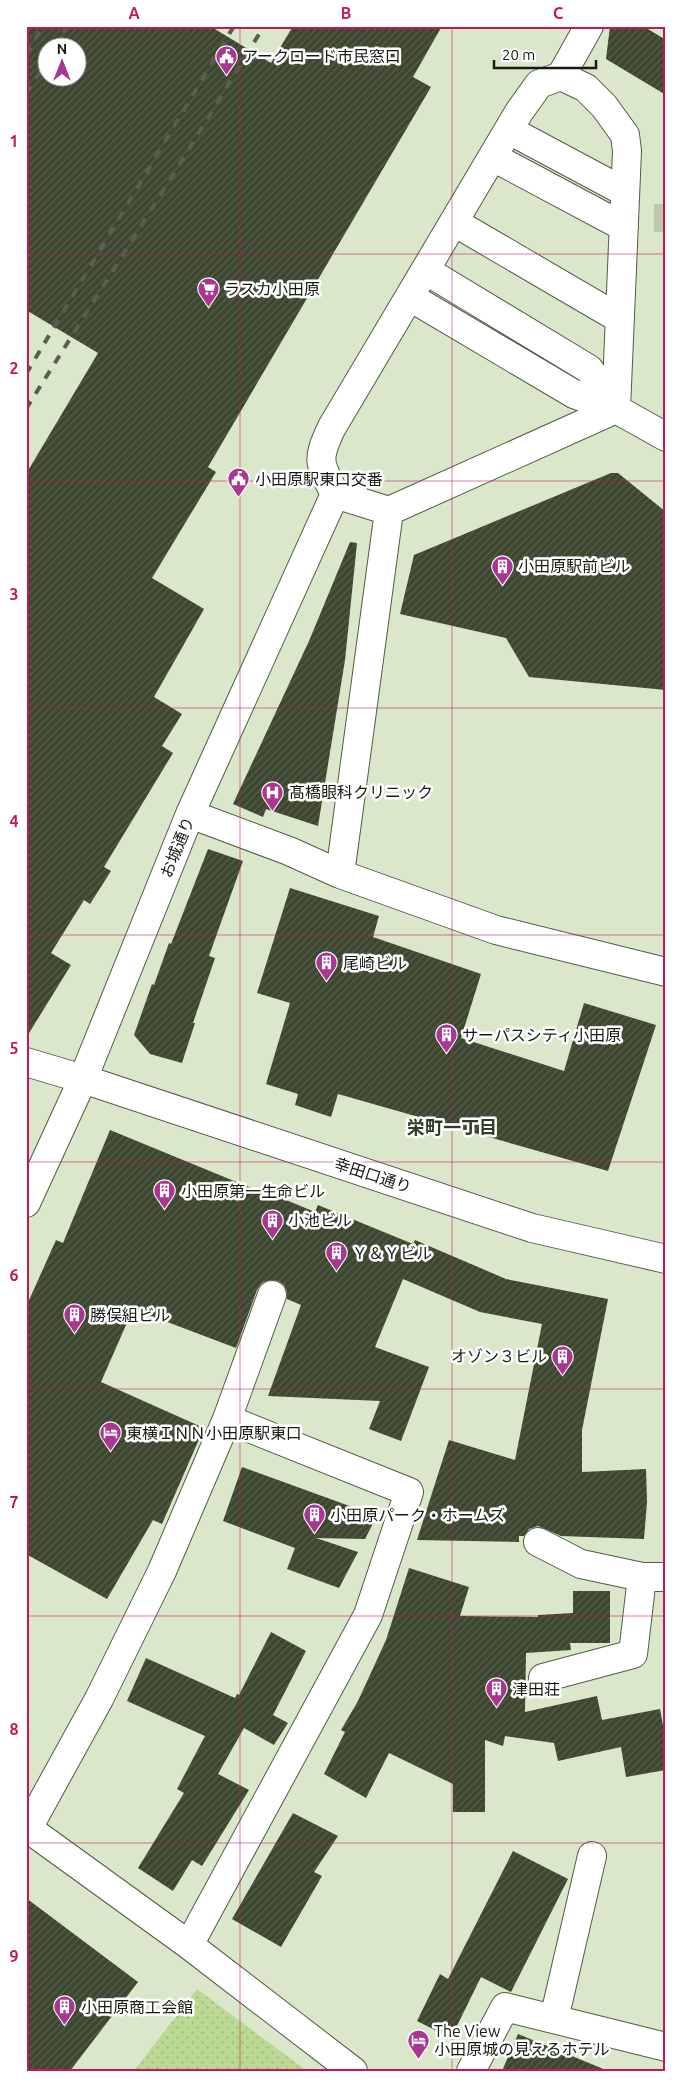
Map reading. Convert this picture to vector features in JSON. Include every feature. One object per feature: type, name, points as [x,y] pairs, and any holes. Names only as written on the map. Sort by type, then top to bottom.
[{"type":"street","points":[[589,26],[560,76],[539,84],[493,156],[337,419],[324,445],[321,466],[335,494],[390,511],[616,409]]},
{"type":"street","points":[[560,76],[586,88],[604,106],[625,135],[627,151],[616,409]]},
{"type":"street","points":[[509,130],[625,192]]},
{"type":"street","points":[[493,156],[624,227]]},
{"type":"street","points":[[454,222],[620,319]]},
{"type":"street","points":[[426,270],[589,368],[616,409]]},
{"type":"street","points":[[410,297],[574,394],[616,409],[666,437]]},
{"type":"street","name":"お城通り","points":[[26,1203],[83,1079],[190,814],[335,494]]},
{"type":"street","points":[[340,874],[390,511]]},
{"type":"street","points":[[190,814],[289,851],[340,874],[496,930],[666,972]]},
{"type":"street","name":"幸田口通り","points":[[26,1062],[83,1079],[532,1228],[666,1259]]},
{"type":"street","points":[[272,1294],[227,1419],[162,1572],[99,1699],[27,1827],[189,1945],[352,2071]]},
{"type":"street","points":[[189,1945],[368,1615],[409,1492],[227,1419]]},
{"type":"street","points":[[538,1542],[581,1564],[654,1577],[634,1654],[543,1678]]},
{"type":"street","points":[[554,2019],[592,1856]]},
{"type":"street","points":[[471,2071],[505,2008],[666,2047]]},
{"type":"green space","points":[[197,1989],[307,2071],[134,2071]]},
{"type":"building","points":[[26,26],[210,26],[271,63],[293,26],[442,26],[413,77],[431,87],[208,467],[216,472],[152,578],[204,609],[154,697],[182,714],[162,746],[173,753],[104,867],[111,871],[90,904],[84,900],[51,953],[71,965],[26,1038],[26,474],[98,353],[26,310]]},
{"type":"building","points":[[610,26],[643,26],[666,40],[666,95],[606,59]]},
{"type":"building","name":"小田原駅前ビル","points":[[611,473],[618,473],[666,512],[666,690],[529,677],[506,638],[400,614],[414,555]]},
{"type":"building","points":[[350,542],[357,543],[345,660],[318,826],[266,809],[263,817],[233,804],[309,641]]},
{"type":"building","points":[[208,849],[243,861],[209,956],[215,958],[182,1063],[150,1054],[134,1035],[152,984],[154,985],[169,943],[171,944]]},
{"type":"building","points":[[290,888],[379,916],[373,937],[481,974],[461,1038],[564,1071],[584,1003],[656,1025],[608,1171],[338,1094],[331,1117],[295,1105],[298,1094],[266,1084],[290,1003],[257,993]]},
{"type":"building","points":[[110,1130],[266,1194],[267,1192],[315,1212],[318,1205],[413,1244],[415,1240],[506,1279],[608,1299],[582,1430],[582,1472],[646,1469],[647,1502],[644,1539],[561,1536],[538,1526],[529,1529],[524,1536],[519,1536],[519,1542],[417,1540],[449,1440],[515,1460],[542,1324],[480,1312],[403,1279],[375,1347],[429,1367],[401,1441],[369,1429],[380,1401],[268,1396],[301,1305],[287,1299],[284,1285],[278,1281],[270,1280],[262,1283],[257,1290],[236,1348],[133,1309],[101,1382],[204,1428],[162,1524],[153,1520],[107,1599],[26,1554],[26,1307],[56,1240],[63,1243]]},
{"type":"building","name":"小田原パーク・ホームズ","points":[[242,1467],[377,1516],[365,1539],[316,1538],[358,1552],[339,1588],[287,1569],[295,1548],[223,1521]]},
{"type":"building","points":[[409,1568],[469,1587],[460,1616],[538,1617],[538,1615],[573,1613],[573,1591],[610,1591],[610,1643],[570,1643],[571,1650],[526,1653],[525,1712],[597,1696],[602,1720],[660,1709],[666,1742],[666,1770],[626,1777],[621,1747],[558,1761],[554,1743],[505,1736],[503,1746],[485,1740],[485,1812],[453,1812],[453,1784],[389,1753],[366,1798],[324,1774],[345,1732],[341,1730],[358,1701],[386,1640]]},
{"type":"building","points":[[271,1632],[306,1651],[273,1715],[288,1723],[274,1745],[244,1728],[218,1774],[249,1790],[202,1866],[192,1860],[173,1891],[138,1868],[184,1793],[177,1789],[205,1736],[127,1701],[146,1658],[235,1698],[237,1694],[239,1695]]},
{"type":"building","points":[[293,1813],[338,1836],[314,1872],[322,1876],[281,1947],[232,1919]]},
{"type":"building","points":[[513,1851],[568,1879],[511,1992],[481,1977],[451,2038],[417,2021],[440,1974],[448,1979]]},
{"type":"building","name":"小田原商工会館","points":[[26,1898],[138,1982],[70,2071],[26,2071]]},
{"type":"building","points":[[518,2034],[606,2070],[606,2071],[502,2071]]},
{"type":"tunnel","points":[[654,218],[666,218]]},
{"type":"railway","points":[[26,55],[43,26]]},
{"type":"railway","points":[[60,38],[67,26]]},
{"type":"railway","points":[[26,374],[234,26]]},
{"type":"railway","points":[[26,409],[264,26]]},
{"type":"railway","points":[[26,94],[38,75]]},
{"type":"place","name":"アークロード市民窓口","points":[[226,75]]},
{"type":"place","name":"ラスカ小田原","points":[[208,308]]},
{"type":"place","name":"小田原駅東口交番","points":[[239,498]]},
{"type":"place","name":"小田原駅前ビル","points":[[502,585]]},
{"type":"place","name":"髙橋眼科クリニック","points":[[273,811]]},
{"type":"place","name":"尾崎ビル","points":[[327,982]]},
{"type":"place","name":"サーパスシティ小田原","points":[[446,1054]]},
{"type":"place","name":"小田原第一生命ビル","points":[[165,1210]]},
{"type":"place","name":"小池ビル","points":[[272,1239]]},
{"type":"place","name":"Ｙ＆Ｙビル","points":[[336,1272]]},
{"type":"place","name":"勝俣組ビル","points":[[74,1334]]},
{"type":"place","name":"オゾン３ビル","points":[[563,1375]]},
{"type":"place","name":"東横ＩＮＮ小田原駅東口","points":[[110,1452]]},
{"type":"place","name":"小田原パーク・ホームズ","points":[[314,1534]]},
{"type":"place","name":"津田荘","points":[[496,1708]]},
{"type":"place","name":"小田原商工会館","points":[[65,2026]]},
{"type":"place","name":"The View 小田原城の見えるホテル","points":[[418,2059]]},
{"type":"district","name":"栄町一丁目","points":[[452,1128]]}]
